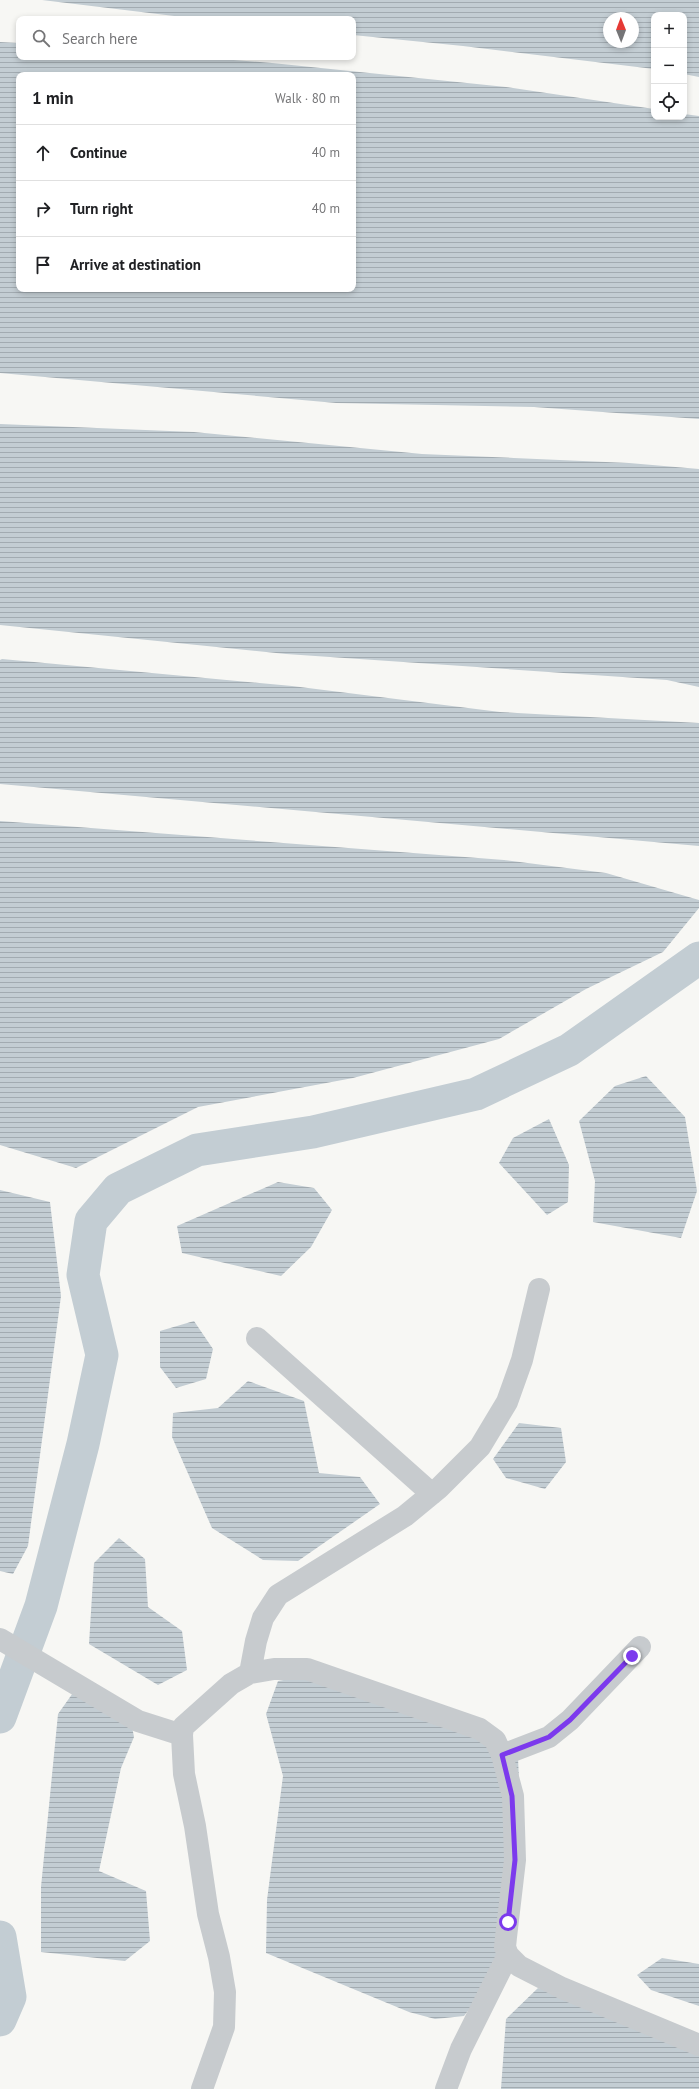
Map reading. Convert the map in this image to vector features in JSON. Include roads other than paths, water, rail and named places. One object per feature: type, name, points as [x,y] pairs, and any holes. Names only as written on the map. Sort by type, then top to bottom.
[{"type":"street","points":[[250,1673],[256,1640],[263,1618],[278,1595],[311,1573],[375,1536],[405,1516],[432,1494],[480,1447],[507,1402],[522,1360],[539,1289]]},
{"type":"street","points":[[257,1338],[432,1494]]},
{"type":"street","points":[[2,1640],[138,1721],[182,1735]]},
{"type":"street","points":[[502,1755],[549,1737],[575,1715],[640,1647]]},
{"type":"street","points":[[202,2089],[224,2027],[225,1992],[219,1957],[208,1914],[195,1826],[184,1774],[183,1727],[190,1719],[231,1684],[250,1673],[274,1669],[307,1669],[480,1729],[495,1740],[502,1755],[512,1796],[514,1852],[505,1948],[508,1955],[519,1966],[562,1988],[699,2045]]},
{"type":"street","points":[[446,2089],[461,2049],[508,1955]]},
{"type":"waterway","points":[[0,1717],[41,1606],[83,1444],[102,1355],[83,1275],[91,1221],[118,1189],[197,1150],[313,1132],[476,1094],[569,1050],[699,958]]},
{"type":"waterway","points":[[0,1937],[10,1997],[0,2020]]}]
